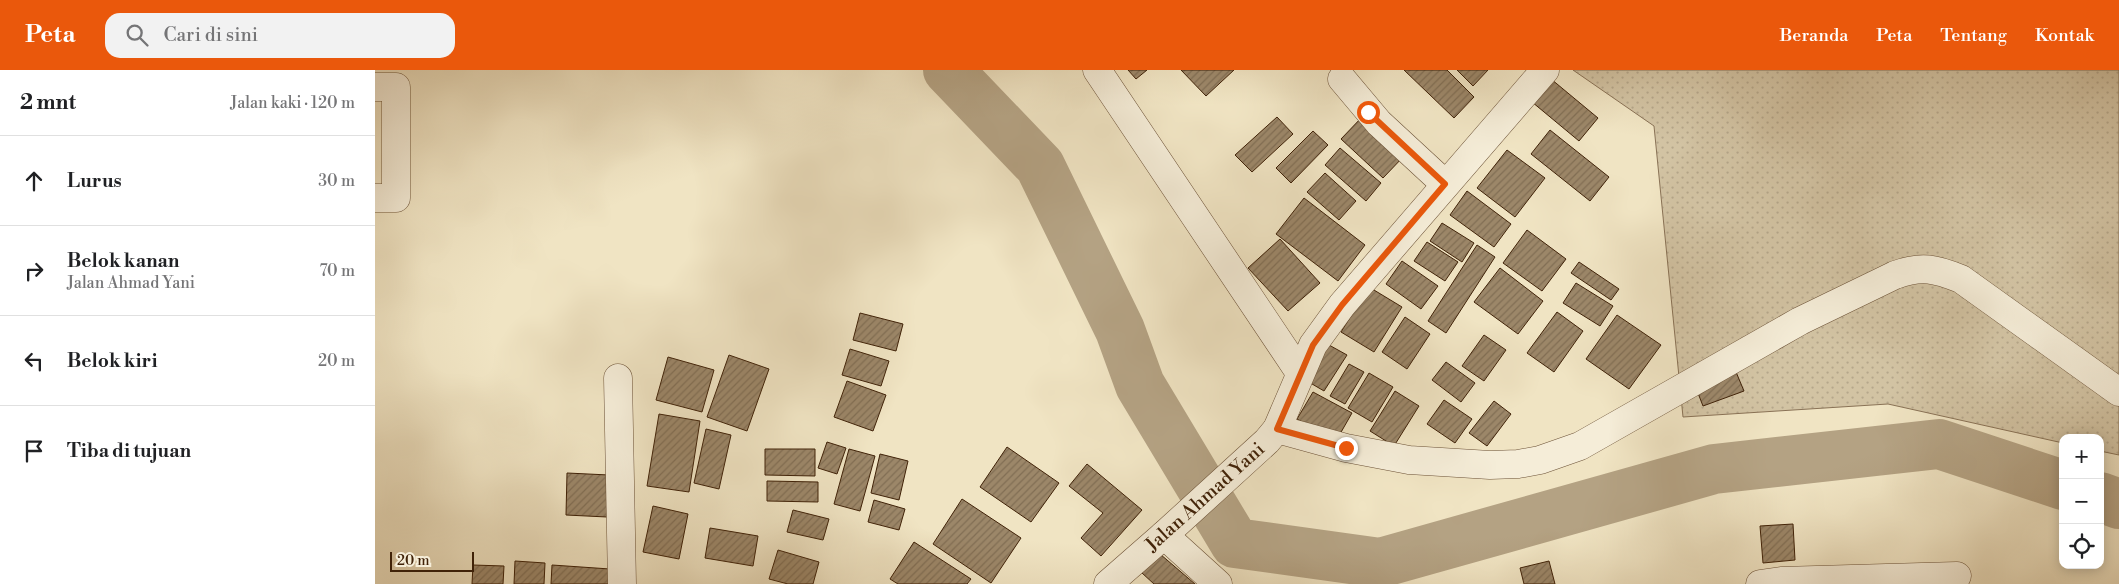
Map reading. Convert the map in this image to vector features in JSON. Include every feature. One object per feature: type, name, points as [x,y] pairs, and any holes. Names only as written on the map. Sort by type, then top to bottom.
[{"type":"street","points":[[1097,70],[1300,373]]},
{"type":"street","name":"Jalan Ahmad Yani","points":[[1108,584],[1272,435],[1313,345],[1342,305],[1545,70]]},
{"type":"street","points":[[1342,80],[1379,123],[1445,184]]},
{"type":"street","points":[[375,88],[396,87],[396,198],[375,198]]},
{"type":"street","points":[[1272,435],[1409,460],[1490,465],[1518,464],[1539,460],[1581,446],[1800,321],[1895,275],[1911,269],[1923,268],[1941,271],[1961,279],[2119,392]]},
{"type":"street","points":[[618,378],[622,584]]},
{"type":"street","points":[[1174,526],[1218,584]]},
{"type":"street","points":[[1760,584],[1781,581],[1875,581],[1957,576]]},
{"type":"shaded area","points":[[1573,70],[2119,70],[2119,455],[2104,452],[2104,434],[2059,434],[2059,442],[1888,404],[1683,417],[1654,126]]},
{"type":"building","points":[[1128,70],[1147,70],[1136,79]]},
{"type":"building","points":[[1181,70],[1234,70],[1206,96]]},
{"type":"building","points":[[1404,70],[1447,70],[1474,97],[1454,118]]},
{"type":"building","points":[[1457,70],[1488,70],[1473,86]]},
{"type":"building","points":[[1545,74],[1598,118],[1579,141],[1526,97]]},
{"type":"building","points":[[1363,116],[1405,155],[1383,178],[1341,139]]},
{"type":"building","points":[[1277,117],[1293,134],[1252,172],[1235,155]]},
{"type":"building","points":[[1550,130],[1609,177],[1590,201],[1531,154]]},
{"type":"building","points":[[1313,131],[1328,145],[1291,183],[1276,168]]},
{"type":"building","points":[[1340,148],[1381,183],[1366,201],[1325,165]]},
{"type":"building","points":[[1507,150],[1545,178],[1515,217],[1477,188]]},
{"type":"building","points":[[1325,173],[1356,201],[1339,220],[1307,192]]},
{"type":"building","points":[[1467,191],[1511,224],[1494,247],[1450,215]]},
{"type":"building","points":[[1304,198],[1365,245],[1338,281],[1276,234]]},
{"type":"building","points":[[1442,223],[1474,243],[1462,262],[1430,241]]},
{"type":"building","points":[[1527,230],[1566,259],[1542,291],[1503,263]]},
{"type":"building","points":[[1280,239],[1320,283],[1288,311],[1248,268]]},
{"type":"building","points":[[1427,242],[1458,262],[1445,281],[1414,261]]},
{"type":"building","points":[[1477,245],[1495,257],[1446,333],[1428,321]]},
{"type":"building","points":[[1402,261],[1438,286],[1421,309],[1386,284]]},
{"type":"building","points":[[1579,262],[1619,289],[1611,300],[1571,273]]},
{"type":"building","points":[[1500,268],[1543,301],[1518,334],[1474,302]]},
{"type":"building","points":[[1576,283],[1613,306],[1600,326],[1563,303]]},
{"type":"building","points":[[1369,287],[1402,307],[1374,352],[1341,332]]},
{"type":"building","points":[[1557,312],[1583,331],[1554,372],[1527,353]]},
{"type":"building","points":[[860,313],[903,324],[896,351],[853,340]]},
{"type":"building","points":[[1617,315],[1661,345],[1629,389],[1586,359]]},
{"type":"building","points":[[1405,317],[1430,334],[1407,369],[1382,352]]},
{"type":"building","points":[[1484,335],[1506,350],[1484,381],[1462,366]]},
{"type":"building","points":[[1329,345],[1347,355],[1324,391],[1307,381]]},
{"type":"building","points":[[850,349],[889,361],[881,386],[842,375]]},
{"type":"building","points":[[729,355],[769,369],[747,431],[707,417]]},
{"type":"building","points":[[668,357],[714,370],[702,412],[656,400]]},
{"type":"building","points":[[1446,362],[1475,383],[1461,402],[1432,380]]},
{"type":"building","points":[[1349,364],[1364,372],[1345,404],[1330,396]]},
{"type":"building","points":[[1736,372],[1744,391],[1703,406],[1696,388]]},
{"type":"building","points":[[1369,373],[1393,387],[1372,422],[1348,408]]},
{"type":"building","points":[[847,381],[886,395],[873,431],[834,417]]},
{"type":"building","points":[[1395,391],[1419,406],[1394,446],[1370,431]]},
{"type":"building","points":[[1313,392],[1352,413],[1336,441],[1297,419]]},
{"type":"building","points":[[1444,400],[1472,419],[1455,443],[1427,424]]},
{"type":"building","points":[[1494,401],[1511,414],[1487,446],[1469,433]]},
{"type":"building","points":[[659,414],[700,421],[689,492],[647,486]]},
{"type":"building","points":[[706,429],[731,435],[719,489],[694,483]]},
{"type":"building","points":[[827,442],[846,448],[837,474],[818,468]]},
{"type":"building","points":[[1007,447],[1059,483],[1031,522],[980,487]]},
{"type":"building","points":[[765,449],[815,449],[815,476],[765,475]]},
{"type":"building","points":[[849,449],[875,456],[860,511],[834,504]]},
{"type":"building","points":[[880,454],[908,461],[899,500],[871,493]]},
{"type":"building","points":[[1087,464],[1142,510],[1101,556],[1081,538],[1103,513],[1069,486]]},
{"type":"building","points":[[567,473],[609,475],[607,517],[566,515]]},
{"type":"building","points":[[767,481],[818,482],[818,502],[767,501]]},
{"type":"building","points":[[962,499],[1021,538],[991,583],[933,544]]},
{"type":"building","points":[[874,500],[905,509],[899,530],[868,522]]},
{"type":"building","points":[[653,506],[688,514],[679,559],[643,552]]},
{"type":"building","points":[[793,510],[829,519],[823,540],[787,532]]},
{"type":"building","points":[[1793,524],[1795,560],[1763,563],[1760,526]]},
{"type":"building","points":[[710,528],[758,536],[753,566],[705,558]]},
{"type":"building","points":[[914,542],[971,579],[967,584],[898,584],[890,579]]},
{"type":"building","points":[[778,550],[819,562],[813,584],[788,584],[769,579]]},
{"type":"building","points":[[1160,554],[1195,584],[1154,584],[1142,573]]},
{"type":"building","points":[[515,561],[545,563],[544,584],[514,584]]},
{"type":"building","points":[[1549,561],[1555,584],[1524,584],[1520,568]]},
{"type":"building","points":[[473,565],[504,566],[503,584],[472,584]]},
{"type":"building","points":[[552,565],[610,569],[609,584],[551,584]]},
{"type":"waterway","points":[[948,70],[1040,166],[1120,330],[1140,385],[1235,543],[1380,563],[1714,469],[1939,444],[2059,484]]},
{"type":"waterway","points":[[2104,498],[2119,504]]},
{"type":"route","points":[[1346,448],[1277,429],[1313,345],[1342,305],[1445,184],[1368,112]]}]
